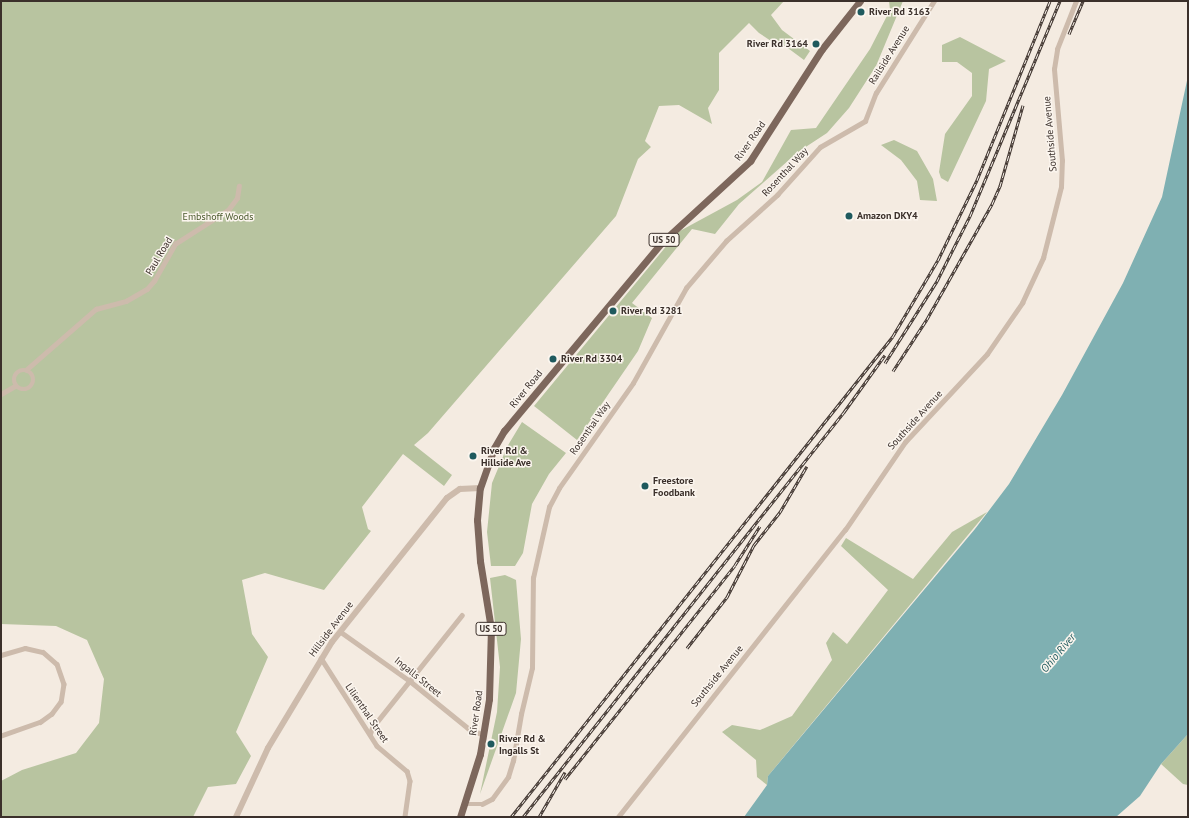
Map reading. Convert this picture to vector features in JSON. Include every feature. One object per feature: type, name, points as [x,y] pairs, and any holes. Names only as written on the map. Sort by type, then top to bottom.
[{"type":"main road","name":"River Road","points":[[460,817],[476,772],[484,735],[489,699],[492,655],[491,629],[477,538],[480,488],[494,448],[504,431],[662,242],[750,160],[822,49],[860,1]]},
{"type":"street","name":"Railside Avenue","points":[[865,121],[876,93],[934,1]]},
{"type":"street","name":"Southside Avenue","points":[[618,817],[849,524],[905,442],[987,354],[1022,303],[1043,258],[1061,188],[1062,161],[1054,69],[1057,49],[1076,1]]},
{"type":"street","name":"Rosenthal Way","points":[[465,804],[482,804],[492,799],[508,777],[513,761],[521,714],[532,668],[533,578],[549,507],[559,488],[633,384],[686,288],[730,237],[777,195],[820,147],[865,121]]},
{"type":"street","name":"Paul Road","points":[[15,386],[16,374],[26,370],[96,309],[126,301],[147,289],[154,281],[174,244],[228,210],[237,198],[239,186]]},
{"type":"street","points":[[1,394],[15,386],[24,391],[32,386],[34,377],[26,370]]},
{"type":"street","name":"Hillside Avenue","points":[[236,817],[268,748],[321,658],[446,498],[460,489],[480,488]]},
{"type":"street","points":[[370,734],[372,728],[462,615]]},
{"type":"street","name":"Ingalls Street","points":[[341,632],[410,681],[468,728],[484,735]]},
{"type":"street","points":[[1,655],[19,649],[33,649],[48,655],[60,669],[64,684],[64,694],[52,714],[41,722],[1,736]]},
{"type":"street","name":"Lilienthal Street","points":[[321,658],[370,734],[383,751],[409,775],[405,817]]},
{"type":"green space","name":"Embshoff Woods","points":[[1,1],[784,1],[771,15],[782,30],[810,51],[804,60],[777,40],[774,43],[759,33],[749,23],[719,53],[719,90],[708,108],[712,124],[679,105],[659,106],[645,141],[651,147],[638,159],[616,216],[428,433],[414,445],[452,475],[444,486],[403,454],[362,507],[368,529],[371,531],[324,590],[265,573],[242,580],[252,634],[268,657],[236,732],[251,756],[236,784],[208,787],[193,817],[1,817],[1,781],[22,770],[76,753],[99,723],[104,679],[87,640],[56,626],[1,624]]},
{"type":"green space","points":[[889,1],[903,1],[876,66],[849,108],[827,133],[798,152],[739,204],[715,234],[692,229],[632,303],[652,318],[638,351],[577,440],[534,406],[678,232],[737,200],[762,182],[791,130],[816,128],[870,49],[890,10]]},
{"type":"green space","points":[[960,37],[1006,61],[989,69],[986,101],[948,182],[941,178],[939,172],[945,134],[972,96],[972,73],[957,62],[942,62],[942,45]]},
{"type":"green space","points":[[894,140],[917,151],[933,179],[937,201],[920,200],[917,181],[901,160],[881,145]]},
{"type":"green space","points":[[522,422],[566,453],[549,474],[532,504],[523,553],[515,566],[491,566],[487,532],[492,483],[507,447]]},
{"type":"green space","points":[[987,512],[768,776],[767,785],[757,777],[756,760],[722,732],[732,725],[760,730],[792,716],[832,660],[826,643],[833,632],[847,644],[888,590],[841,546],[846,538],[913,579],[952,532]]},
{"type":"green space","points":[[505,575],[516,580],[521,639],[516,693],[480,794],[497,712],[500,667],[490,578]]},
{"type":"green space","points":[[1188,734],[1188,785],[1183,784],[1161,764]]},
{"type":"water","name":"Ohio River","points":[[1188,76],[1188,734],[1161,764],[1140,796],[1116,817],[744,817],[767,785],[768,776],[975,529],[1009,484],[1062,395],[1123,283],[1162,197]]},
{"type":"railway","points":[[511,817],[893,336],[938,260],[977,180],[1050,1]]},
{"type":"railway","points":[[885,363],[937,281],[970,216],[1060,1]]},
{"type":"railway","points":[[1069,34],[1083,1]]},
{"type":"railway","points":[[893,371],[927,319],[992,204],[1000,186],[1023,105]]},
{"type":"railway","points":[[523,817],[844,412],[885,355]]},
{"type":"railway","points":[[687,648],[727,597],[754,545],[780,512],[807,466]]},
{"type":"railway","points":[[565,779],[735,565],[760,526]]},
{"type":"railway","points":[[539,817],[565,772]]},
{"type":"place","name":"River Rd 3163","points":[[861,12]]},
{"type":"place","name":"River Rd 3164","points":[[816,44]]},
{"type":"place","name":"Amazon DKY4","points":[[849,216]]},
{"type":"place","name":"River Rd 3281","points":[[613,311]]},
{"type":"place","name":"River Rd 3304","points":[[553,359]]},
{"type":"place","name":"River Rd & Hillside Ave","points":[[473,456]]},
{"type":"place","name":"Freestore Foodbank","points":[[645,486]]},
{"type":"place","name":"River Rd & Ingalls St","points":[[491,744]]}]
